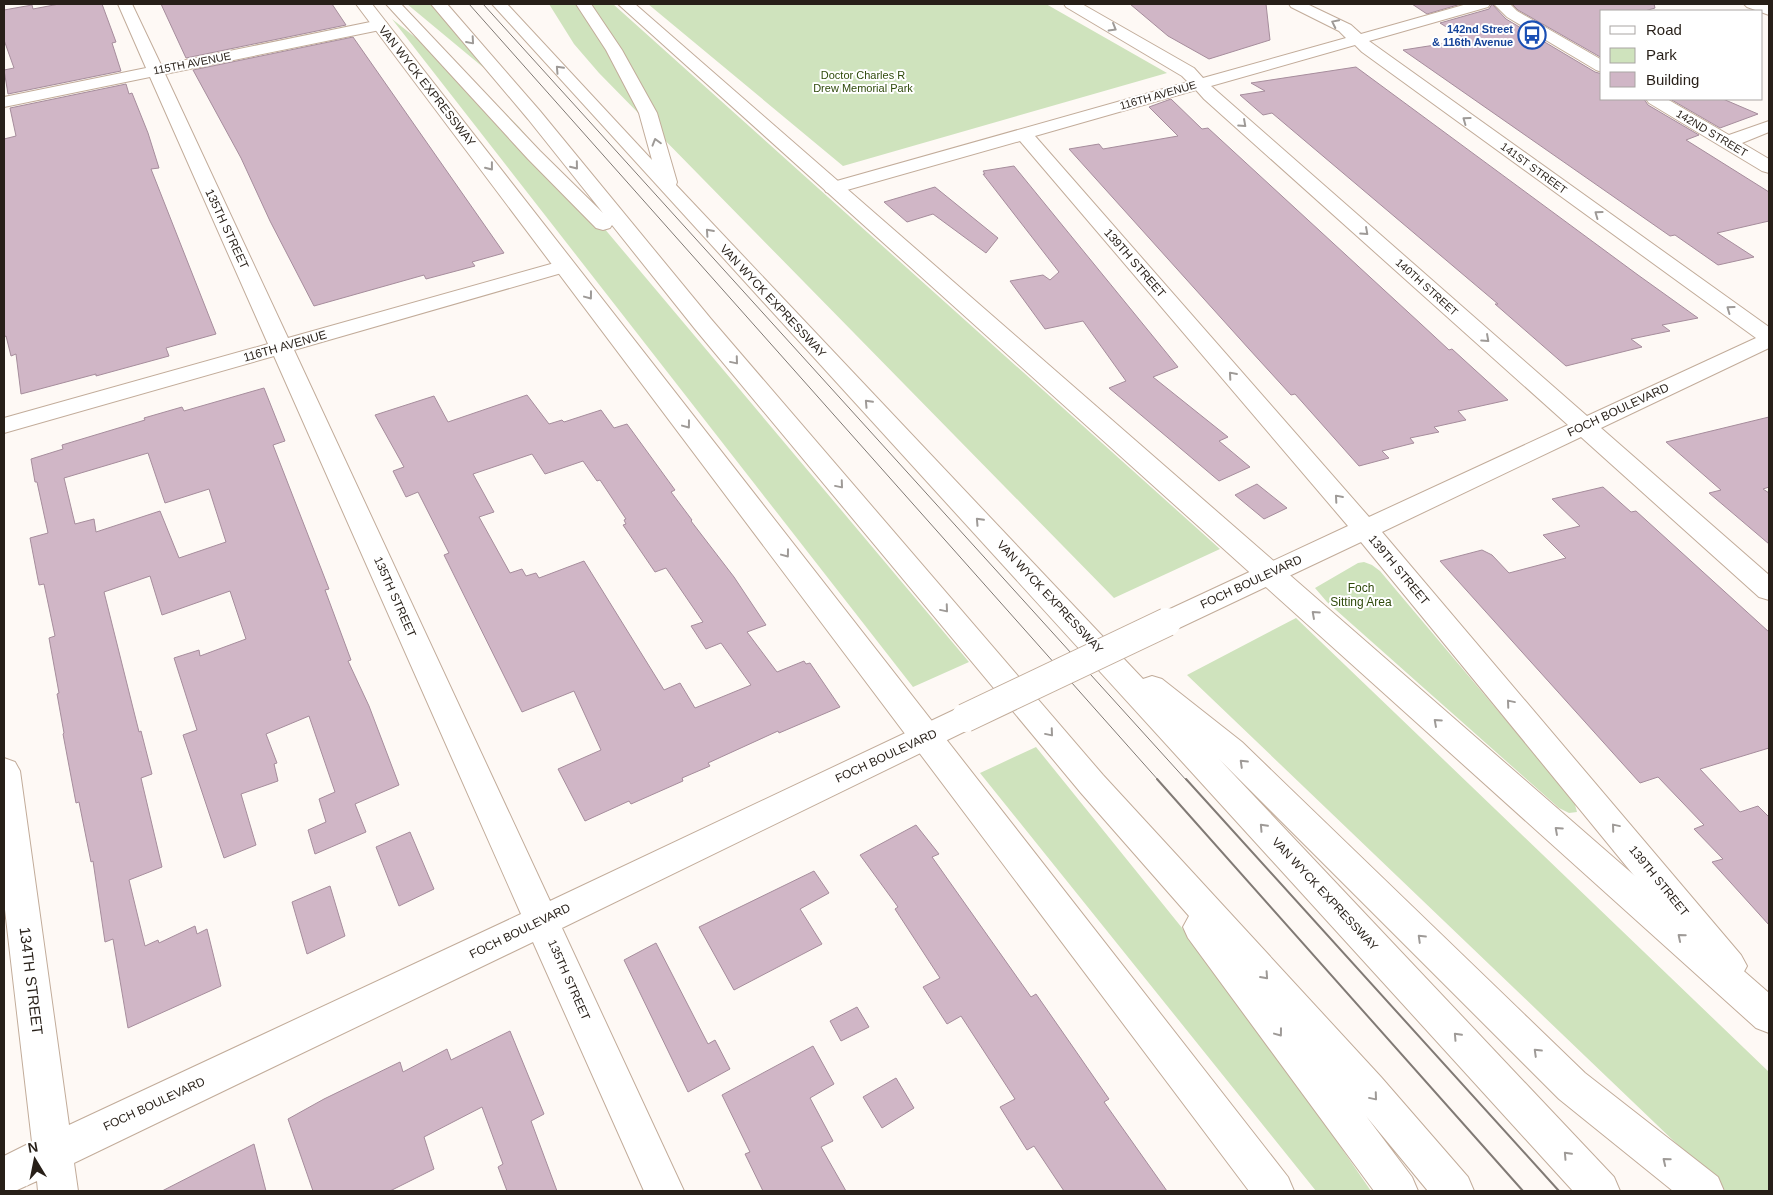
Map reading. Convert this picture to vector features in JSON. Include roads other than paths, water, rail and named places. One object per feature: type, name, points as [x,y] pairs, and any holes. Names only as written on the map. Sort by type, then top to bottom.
[{"type":"main road","name":"135TH STREET","points":[[125,4],[664,1191]]},
{"type":"main road","points":[[439,4],[534,115],[703,324],[1092,784],[1368,1090],[1454,1191]]},
{"type":"main road","name":"VAN WYCK EXPRESSWAY","points":[[499,4],[1600,1191]]},
{"type":"main road","points":[[584,4],[614,50],[648,113],[669,189]]},
{"type":"main road","points":[[626,4],[1768,1015]]},
{"type":"main road","name":"140TH STREET","points":[[1071,4],[1188,72],[1210,95],[1769,590]]},
{"type":"main road","name":"141ST STREET","points":[[1296,4],[1345,28],[1375,54],[1769,339]]},
{"type":"main road","name":"116TH AVENUE","points":[[833,188],[1483,4]]},
{"type":"main road","points":[[1502,4],[1512,14],[1600,66]]},
{"type":"main road","points":[[1752,4],[1769,10]]},
{"type":"main road","name":"115TH AVENUE","points":[[4,102],[154,71],[379,11]]},
{"type":"main road","points":[[379,11],[534,156],[703,324]]},
{"type":"main road","name":"VAN WYCK EXPRESSWAY","points":[[379,11],[566,266],[925,738],[1274,1191]]},
{"type":"main road","name":"142ND STREET","points":[[1657,100],[1769,167]]},
{"type":"main road","points":[[1728,142],[1769,126]]},
{"type":"main road","name":"139TH STREET","points":[[1023,133],[1364,528],[1641,859],[1768,1015]]},
{"type":"main road","name":"116TH AVENUE","points":[[4,426],[566,266]]},
{"type":"main road","name":"FOCH BOULEVARD","points":[[4,1176],[1269,573],[1769,339]]},
{"type":"main road","points":[[1072,621],[1231,751],[1572,1086],[1704,1191]]},
{"type":"main road","name":"134TH STREET","points":[[4,771],[58,1191]]},
{"type":"main road","points":[[1092,784],[1398,1191]]},
{"type":"tram line","points":[[469,4],[1159,781]]},
{"type":"tram line","points":[[483,4],[1187,781]]},
{"type":"tram line","points":[[1157,779],[1523,1191]]},
{"type":"tram line","points":[[1186,779],[1559,1191]]},
{"type":"place","name":"142nd Street & 116th Avenue","points":[[1532,35]]},
{"type":"park label","name":"Doctor Charles R Drew Memorial Park","points":[[863,81]]},
{"type":"park label","name":"Foch Sitting Area","points":[[1361,595]]}]
